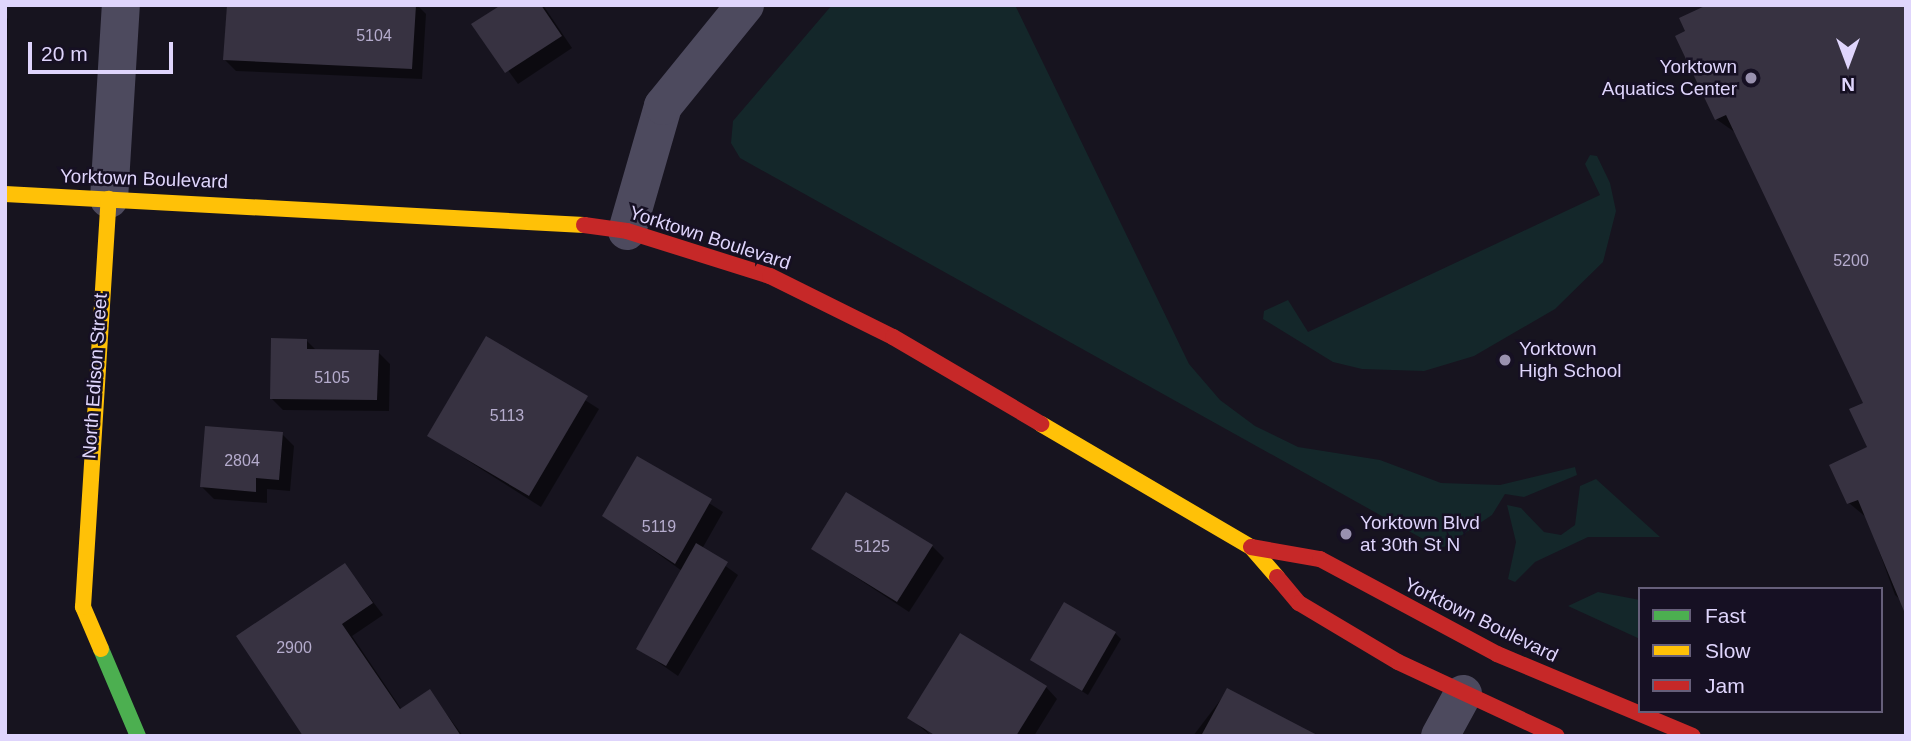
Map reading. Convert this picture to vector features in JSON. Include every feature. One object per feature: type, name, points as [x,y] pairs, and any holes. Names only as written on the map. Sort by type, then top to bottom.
[{"type":"street","name":"North Edison Street","points":[[121,5],[83,607],[138,736]]},
{"type":"street","points":[[627,231],[663,106],[745,5]]},
{"type":"street","name":"Yorktown Boulevard","points":[[5,194],[467,213],[627,231],[770,276],[881,331],[1251,547],[1299,603],[1463,694],[1556,736]]},
{"type":"street","name":"Yorktown Boulevard","points":[[1251,547],[1320,559],[1497,654],[1693,736]]},
{"type":"street","points":[[1440,736],[1463,694]]},
{"type":"green space","points":[[832,5],[1015,5],[1189,364],[1220,400],[1255,426],[1298,447],[1380,460],[1441,483],[1500,485],[1575,467],[1577,475],[1524,497],[1505,494],[1492,515],[1441,549],[740,158],[731,143],[733,121]]},
{"type":"green space","points":[[1590,155],[1597,156],[1610,183],[1616,211],[1603,262],[1555,309],[1474,356],[1424,371],[1362,369],[1333,362],[1263,319],[1264,311],[1288,300],[1308,332],[1600,195],[1585,164]]},
{"type":"green space","points":[[1596,479],[1660,537],[1588,537],[1535,562],[1515,582],[1508,579],[1516,542],[1507,505],[1521,508],[1544,532],[1561,535],[1575,525],[1580,486]]},
{"type":"green space","points":[[1598,592],[1638,600],[1638,638],[1568,606]]},
{"type":"building","points":[[227,5],[416,5],[412,69],[223,60]]},
{"type":"building","points":[[501,5],[541,5],[562,36],[505,73],[471,24]]},
{"type":"building","points":[[1707,5],[1906,5],[1906,616],[1858,500],[1847,504],[1829,465],[1867,447],[1849,409],[1863,403],[1726,115],[1715,120],[1675,36],[1685,31],[1679,18]]},
{"type":"building","points":[[486,336],[588,396],[529,496],[427,436]]},
{"type":"building","points":[[271,338],[307,339],[307,349],[379,350],[377,400],[270,399]]},
{"type":"building","points":[[205,426],[283,432],[279,480],[256,478],[256,492],[200,487]]},
{"type":"building","points":[[637,456],[712,499],[675,564],[602,516]]},
{"type":"building","points":[[846,492],[933,545],[897,602],[811,549]]},
{"type":"building","points":[[696,543],[728,562],[666,666],[636,649]]},
{"type":"building","points":[[345,563],[373,603],[342,624],[400,709],[430,689],[461,736],[303,736],[236,636]]},
{"type":"building","points":[[1064,602],[1116,632],[1082,691],[1030,660]]},
{"type":"building","points":[[960,633],[1047,686],[1016,736],[936,736],[907,718]]},
{"type":"building","points":[[1227,688],[1319,736],[1201,736]]},
{"type":"traffic: fast","points":[[101,649],[138,736]]},
{"type":"traffic: slow","points":[[5,194],[584,225]]},
{"type":"traffic: slow","points":[[101,649],[83,607],[109,199]]},
{"type":"traffic: slow","points":[[1041,424],[1251,547],[1277,577]]},
{"type":"traffic: jam","points":[[584,225],[627,231],[770,276],[893,337],[1041,424]]},
{"type":"traffic: jam","points":[[1251,547],[1320,559],[1497,654],[1638,713]]},
{"type":"traffic: jam","points":[[1277,577],[1299,603],[1398,662],[1557,736]]},
{"type":"traffic: jam","points":[[1638,713],[1693,736]]},
{"type":"place","name":"Yorktown Aquatics Center","points":[[1751,78]]},
{"type":"place","name":"Yorktown High School","points":[[1505,360]]},
{"type":"place","name":"Yorktown Blvd at 30th St N","points":[[1346,534]]}]
